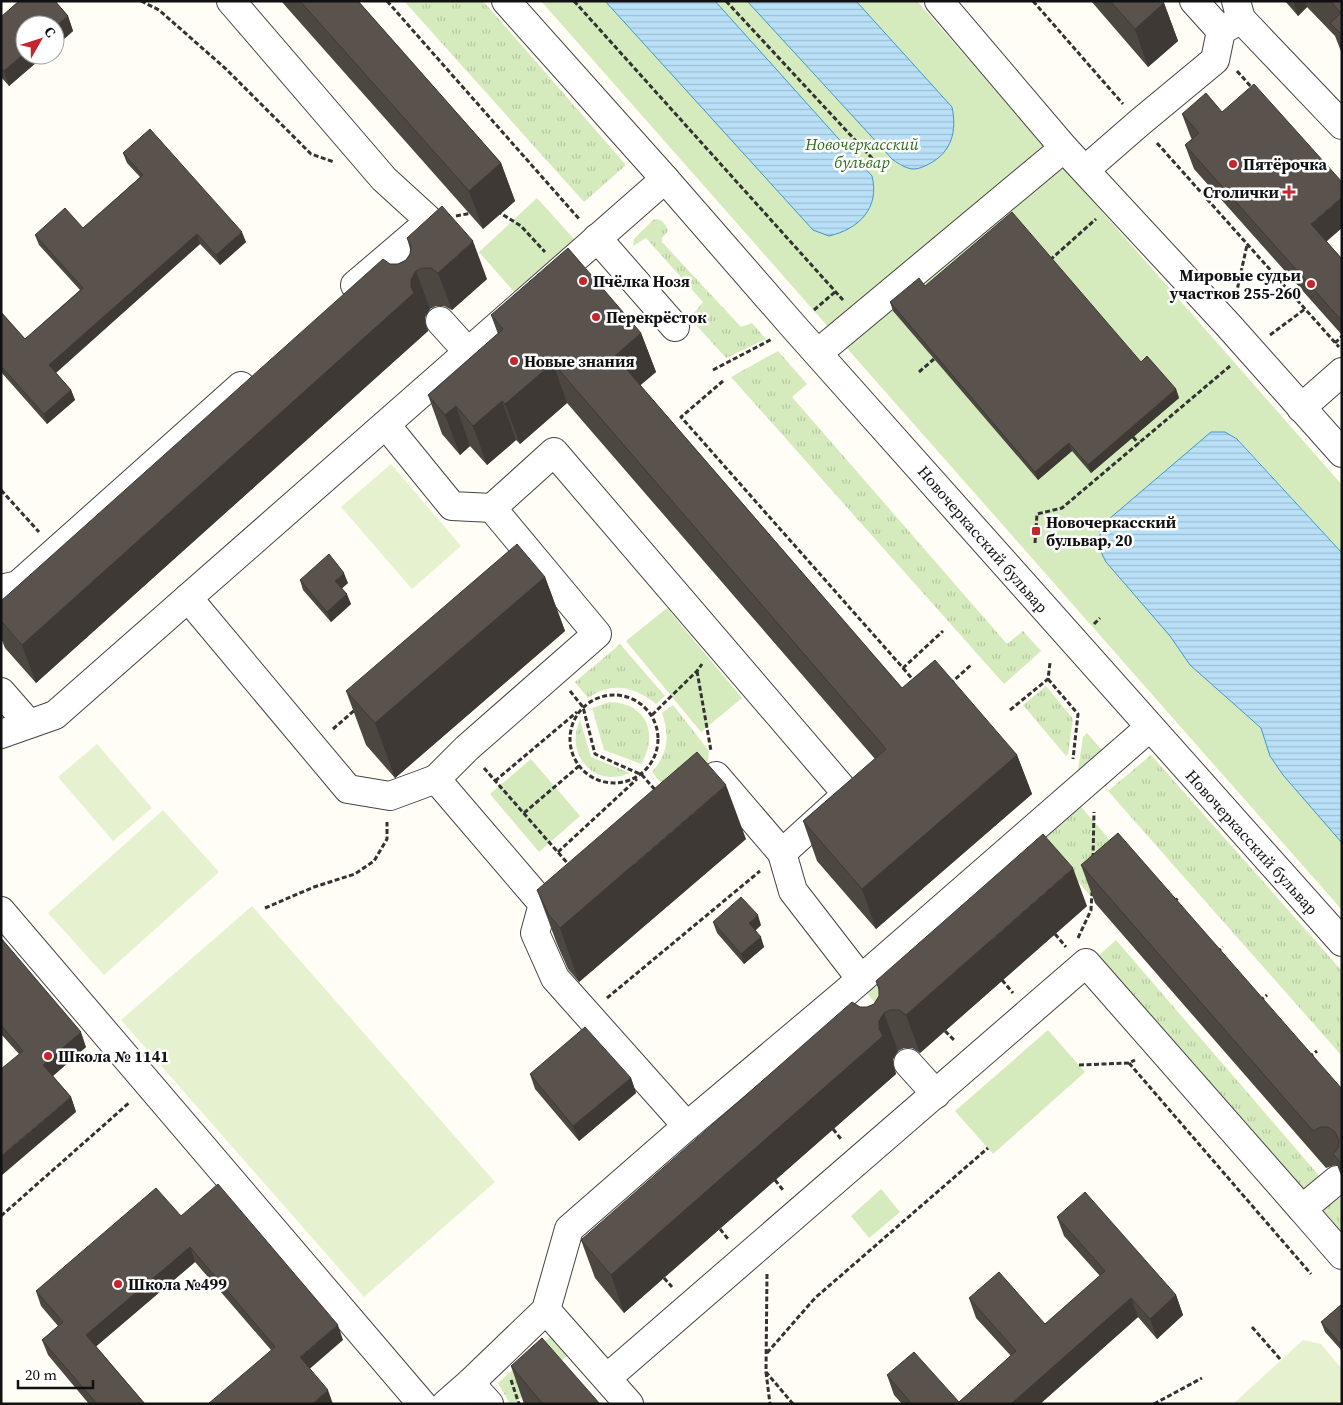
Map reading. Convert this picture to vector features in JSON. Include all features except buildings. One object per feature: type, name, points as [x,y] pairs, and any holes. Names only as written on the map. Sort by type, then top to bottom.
[{"type":"street","points":[[231,1],[384,179],[430,221],[339,299]]},
{"type":"street","name":"Новочеркасский бульвар","points":[[506,1],[1342,942]]},
{"type":"street","points":[[939,1],[1064,148],[1342,453]]},
{"type":"street","points":[[1194,1],[1233,17],[1342,125]]},
{"type":"street","points":[[1085,170],[1139,122],[1215,60],[1233,17]]},
{"type":"street","points":[[818,353],[860,320],[1064,148]]},
{"type":"street","points":[[1,734],[55,715],[665,179]]},
{"type":"street","points":[[597,238],[675,327]]},
{"type":"street","points":[[384,259],[402,280]]},
{"type":"street","points":[[440,321],[468,352]]},
{"type":"street","points":[[1,589],[18,585],[257,372]]},
{"type":"street","points":[[1301,408],[1342,372]]},
{"type":"street","points":[[386,425],[452,506],[492,508],[554,452],[847,794],[782,853]]},
{"type":"street","points":[[188,598],[348,789],[390,796],[436,779],[467,748],[596,634],[492,508]]},
{"type":"street","points":[[1,692],[29,724]]},
{"type":"street","points":[[446,1404],[546,1310],[569,1229],[687,1126],[855,993],[1150,727]]},
{"type":"street","points":[[673,810],[716,776],[782,853],[793,891],[855,993]]},
{"type":"street","points":[[436,779],[543,904]]},
{"type":"street","points":[[543,904],[587,888]]},
{"type":"street","points":[[543,904],[535,933],[555,978],[687,1126]]},
{"type":"street","points":[[1,911],[422,1404]]},
{"type":"street","points":[[607,1378],[936,1094],[1079,958],[1342,1255]]},
{"type":"street","points":[[908,1063],[936,1094]]},
{"type":"street","points":[[1302,1209],[1337,1180]]},
{"type":"street","points":[[546,1310],[629,1404]]},
{"type":"street","points":[[470,1383],[488,1404]]},
{"type":"path","points":[[141,1],[159,10],[226,69],[311,154],[338,164]]},
{"type":"path","points":[[386,1],[597,238]]},
{"type":"path","points":[[574,1],[860,320]]},
{"type":"path","points":[[726,1],[882,169]]},
{"type":"path","points":[[1033,1],[1342,350]]},
{"type":"path","points":[[494,209],[522,226],[561,270]]},
{"type":"path","points":[[430,221],[476,213]]},
{"type":"path","points":[[1045,264],[1099,216]]},
{"type":"path","points":[[1228,326],[1247,244]]},
{"type":"path","points":[[1264,340],[1305,309]]},
{"type":"path","points":[[1335,343],[1342,336]]},
{"type":"path","points":[[919,372],[934,359]]},
{"type":"path","points":[[1035,542],[1037,514],[1062,508],[1235,362]]},
{"type":"path","points":[[723,381],[681,417],[920,688]]},
{"type":"path","points":[[1133,437],[1139,444]]},
{"type":"path","points":[[1,490],[56,552]]},
{"type":"path","points":[[1094,624],[1100,618]]},
{"type":"path","points":[[903,668],[943,631]]},
{"type":"path","points":[[1010,710],[1048,678],[1050,663]]},
{"type":"path","points":[[945,688],[972,664]]},
{"type":"path","points":[[652,715],[697,671],[716,776]]},
{"type":"path","points":[[1048,678],[1078,714],[1072,768]]},
{"type":"path","points":[[495,781],[596,698],[612,694],[627,696],[641,703],[652,715],[658,731],[659,747],[652,762],[642,775],[558,852]]},
{"type":"path","points":[[583,707],[575,717],[570,729],[572,755],[579,766],[589,776],[602,782],[615,784],[629,782],[642,775]]},
{"type":"path","points":[[583,707],[595,754],[642,775],[673,810]]},
{"type":"path","points":[[313,746],[357,708]]},
{"type":"path","points":[[467,748],[587,888]]},
{"type":"path","points":[[524,813],[579,766]]},
{"type":"path","points":[[265,908],[314,887],[355,874],[374,861],[387,839],[386,827],[390,796]]},
{"type":"path","points":[[1092,861],[1094,803]]},
{"type":"path","points":[[588,1014],[782,853]]},
{"type":"path","points":[[1079,958],[1091,910],[1092,890]]},
{"type":"path","points":[[1172,903],[1179,897]]},
{"type":"path","points":[[1055,934],[1079,958]]},
{"type":"path","points":[[1216,953],[1223,946]]},
{"type":"path","points":[[1259,1002],[1267,995]]},
{"type":"path","points":[[1079,1065],[1129,1063],[1160,1048]]},
{"type":"path","points":[[1307,1060],[1317,1051]]},
{"type":"path","points":[[1129,1063],[1311,1274]]},
{"type":"path","points":[[1,1216],[149,1084]]},
{"type":"path","points":[[766,1353],[815,1298],[988,1148]]},
{"type":"path","points":[[768,1240],[766,1372],[770,1404]]},
{"type":"path","points":[[1252,1327],[1281,1360]]},
{"type":"path","points":[[766,1372],[793,1404]]},
{"type":"path","points":[[509,1376],[519,1404]]},
{"type":"path","points":[[1154,1404],[1202,1378]]},
{"type":"green space","points":[[404,1],[483,1],[626,165],[584,202]]},
{"type":"green space","name":"Новочеркасский бульвар","points":[[541,1],[917,1],[1342,485],[1342,553],[1238,439],[1170,636],[1190,665],[1261,728],[1270,756],[1283,775],[1342,843],[1342,910]]},
{"type":"green space","points":[[537,198],[574,239],[515,293],[479,252]]},
{"type":"green space","points":[[657,219],[664,223],[668,231],[662,238],[662,242],[741,327],[752,323],[766,339],[726,358],[690,318],[703,302],[646,238],[633,246],[634,239],[653,220]]},
{"type":"green space","points":[[778,351],[807,384],[792,397],[1007,644],[1023,631],[1041,651],[1004,684],[731,377]]},
{"type":"green space","points":[[391,464],[461,546],[412,589],[341,507]]},
{"type":"green space","points":[[667,608],[742,698],[701,732],[626,641]]},
{"type":"green space","points":[[620,644],[665,696],[656,704],[640,694],[623,688],[606,689],[588,698],[575,682]]},
{"type":"green space","points":[[1046,686],[1073,719],[1068,754],[1066,756],[1023,705]]},
{"type":"green space","points":[[610,702],[633,708],[641,714],[646,722],[649,742],[641,764],[604,750],[592,708]]},
{"type":"green space","points":[[673,705],[709,751],[707,774],[675,801],[652,772],[661,758],[666,744],[665,721],[662,713]]},
{"type":"green space","points":[[580,720],[591,757],[630,773],[617,777],[605,776],[594,772],[586,765],[579,756],[576,745],[576,733]]},
{"type":"green space","points":[[1087,733],[1103,751],[1085,777],[1078,769],[1083,737]]},
{"type":"green space","points":[[97,744],[152,808],[113,841],[58,777]]},
{"type":"green space","points":[[1151,755],[1342,971],[1342,1056],[1108,791]]},
{"type":"green space","points":[[531,759],[580,816],[539,852],[490,794]]},
{"type":"green space","points":[[1076,801],[1130,863],[1092,898],[1059,859],[884,1013],[866,992]]},
{"type":"green space","points":[[163,810],[219,872],[104,975],[48,913]]},
{"type":"green space","points":[[252,906],[495,1182],[364,1297],[121,1020]]},
{"type":"green space","points":[[1116,940],[1321,1178],[1300,1196],[1095,959]]},
{"type":"green space","points":[[1048,1030],[1085,1072],[993,1154],[955,1111]]},
{"type":"green space","points":[[881,1189],[900,1212],[869,1238],[851,1216]]},
{"type":"green space","points":[[1334,1193],[1342,1201],[1342,1245],[1313,1212]]},
{"type":"green space","points":[[552,1335],[569,1354],[514,1404],[510,1404],[498,1383]]},
{"type":"green space","points":[[1303,1340],[1321,1344],[1342,1369],[1342,1399],[1336,1404],[1233,1404]]},
{"type":"water","points":[[605,1],[715,1],[872,176],[873,198],[865,215],[850,228],[840,233],[829,236],[813,230]]},
{"type":"water","points":[[747,1],[856,1],[952,107],[954,124],[948,147],[937,159],[916,169],[911,169],[893,160]]},
{"type":"water","points":[[1211,432],[1225,432],[1237,439],[1342,553],[1342,843],[1283,775],[1270,756],[1261,728],[1190,665],[1170,636],[1106,562],[1098,546],[1102,525]]},
{"type":"place","name":"Пятёрочка","points":[[1233,164]]},
{"type":"place","name":"Столички","points":[[1289,192]]},
{"type":"place","name":"Пчёлка Нозя","points":[[583,281]]},
{"type":"place","name":"Мировые судьи участков 255-260","points":[[1311,284]]},
{"type":"place","name":"Перекрёсток","points":[[596,317]]},
{"type":"place","name":"Новые знания","points":[[514,361]]},
{"type":"place","name":"Новочеркасский бульвар, 20","points":[[1036,531]]},
{"type":"place","name":"Школа № 1141","points":[[48,1056]]},
{"type":"place","name":"Школа №499","points":[[118,1284]]}]
